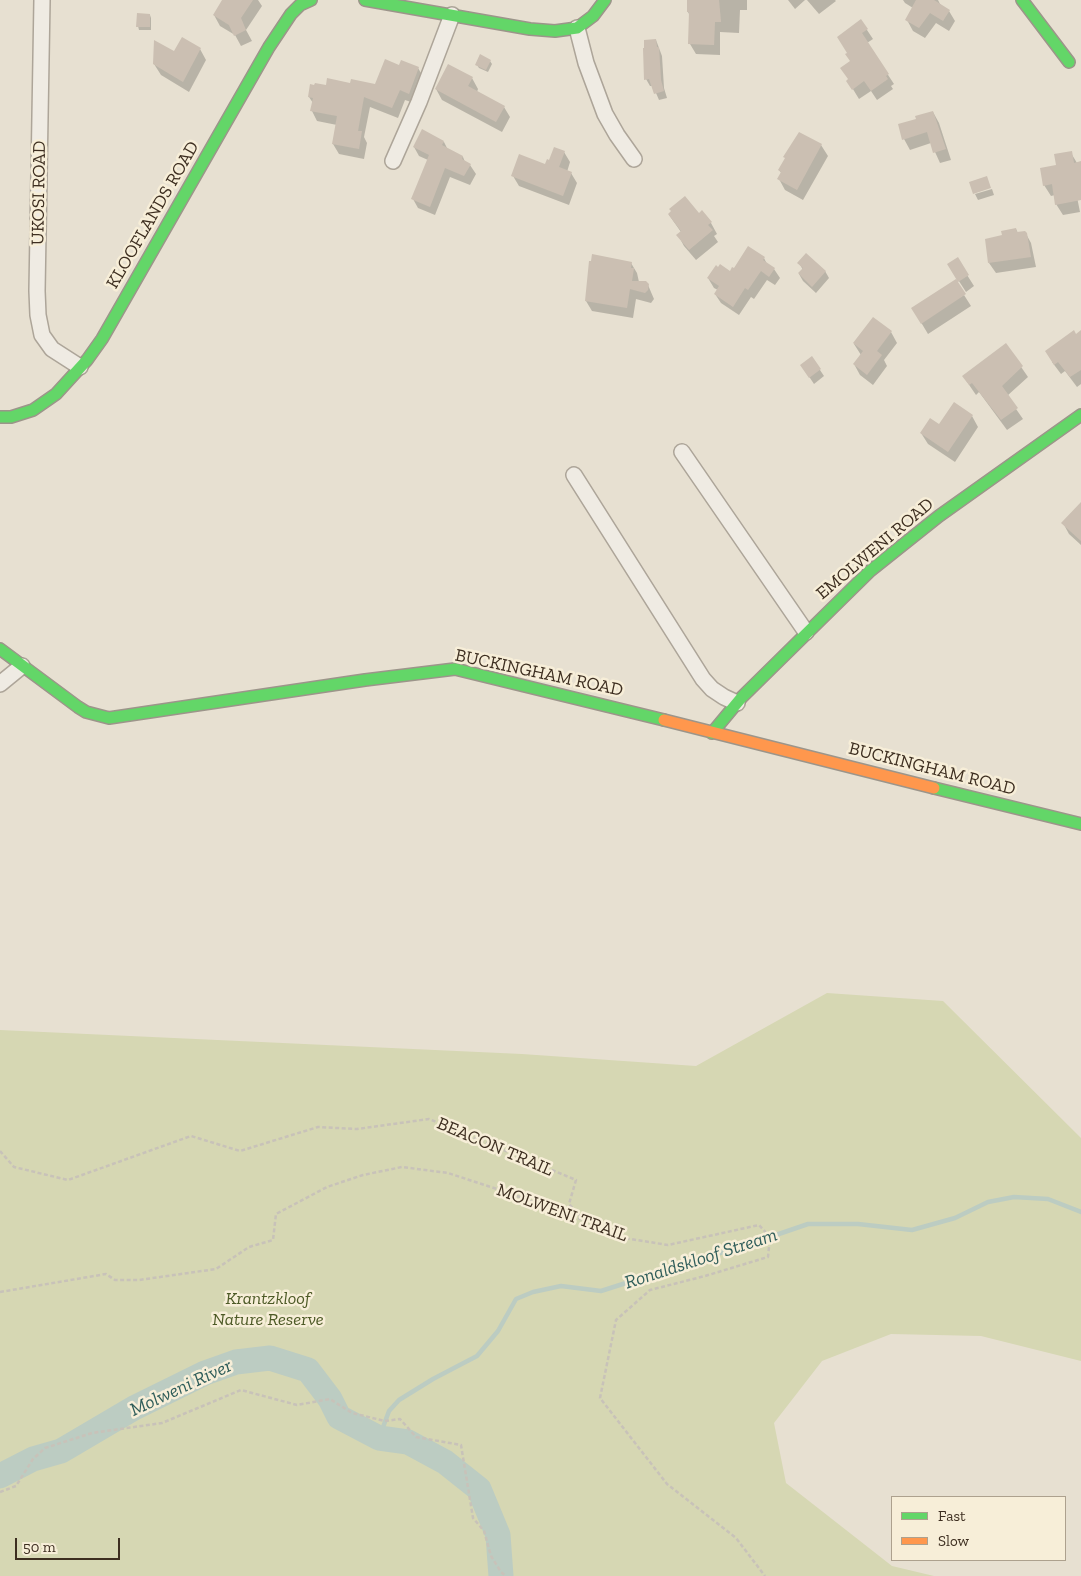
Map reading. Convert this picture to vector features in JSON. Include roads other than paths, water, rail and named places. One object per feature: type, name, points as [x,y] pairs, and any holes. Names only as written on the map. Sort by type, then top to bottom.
[{"type":"street","name":"UKOSI ROAD","points":[[42,0],[38,315],[42,335],[52,348],[80,367]]},
{"type":"street","name":"KLOOFLANDS ROAD","points":[[0,417],[11,417],[33,410],[56,394],[80,367],[106,331],[269,47],[300,5],[311,0]]},
{"type":"street","points":[[365,0],[530,29],[555,31],[577,28],[593,16],[605,0]]},
{"type":"street","points":[[1022,0],[1069,62]]},
{"type":"street","points":[[394,161],[452,15]]},
{"type":"street","points":[[577,28],[586,64],[605,114],[634,159]]},
{"type":"street","name":"EMOLWENI ROAD","points":[[712,733],[737,703],[806,632],[870,571],[939,516],[1081,415]]},
{"type":"street","points":[[682,452],[806,632]]},
{"type":"street","points":[[574,475],[703,679],[712,689],[737,703]]},
{"type":"street","name":"BUCKINGHAM ROAD","points":[[0,649],[78,707],[86,712],[109,718],[365,680],[455,669],[1081,824]]},
{"type":"street","points":[[0,684],[22,666]]},
{"type":"waterway","name":"Ronaldskloof Stream","points":[[379,1438],[389,1411],[399,1400],[433,1379],[477,1356],[498,1331],[516,1299],[533,1292],[561,1286],[601,1291],[808,1224],[858,1224],[912,1230],[955,1218],[988,1202],[1014,1197],[1048,1199],[1081,1212]]},
{"type":"waterway","name":"Molweni River","points":[[0,1476],[33,1459],[61,1451],[134,1408],[205,1373],[236,1362],[270,1358],[308,1370],[330,1399],[339,1417],[379,1438],[408,1442],[445,1462],[479,1489],[498,1535],[501,1576]]},
{"type":"park label","name":"Krantzkloof Nature Reserve","points":[[268,1309]]}]
